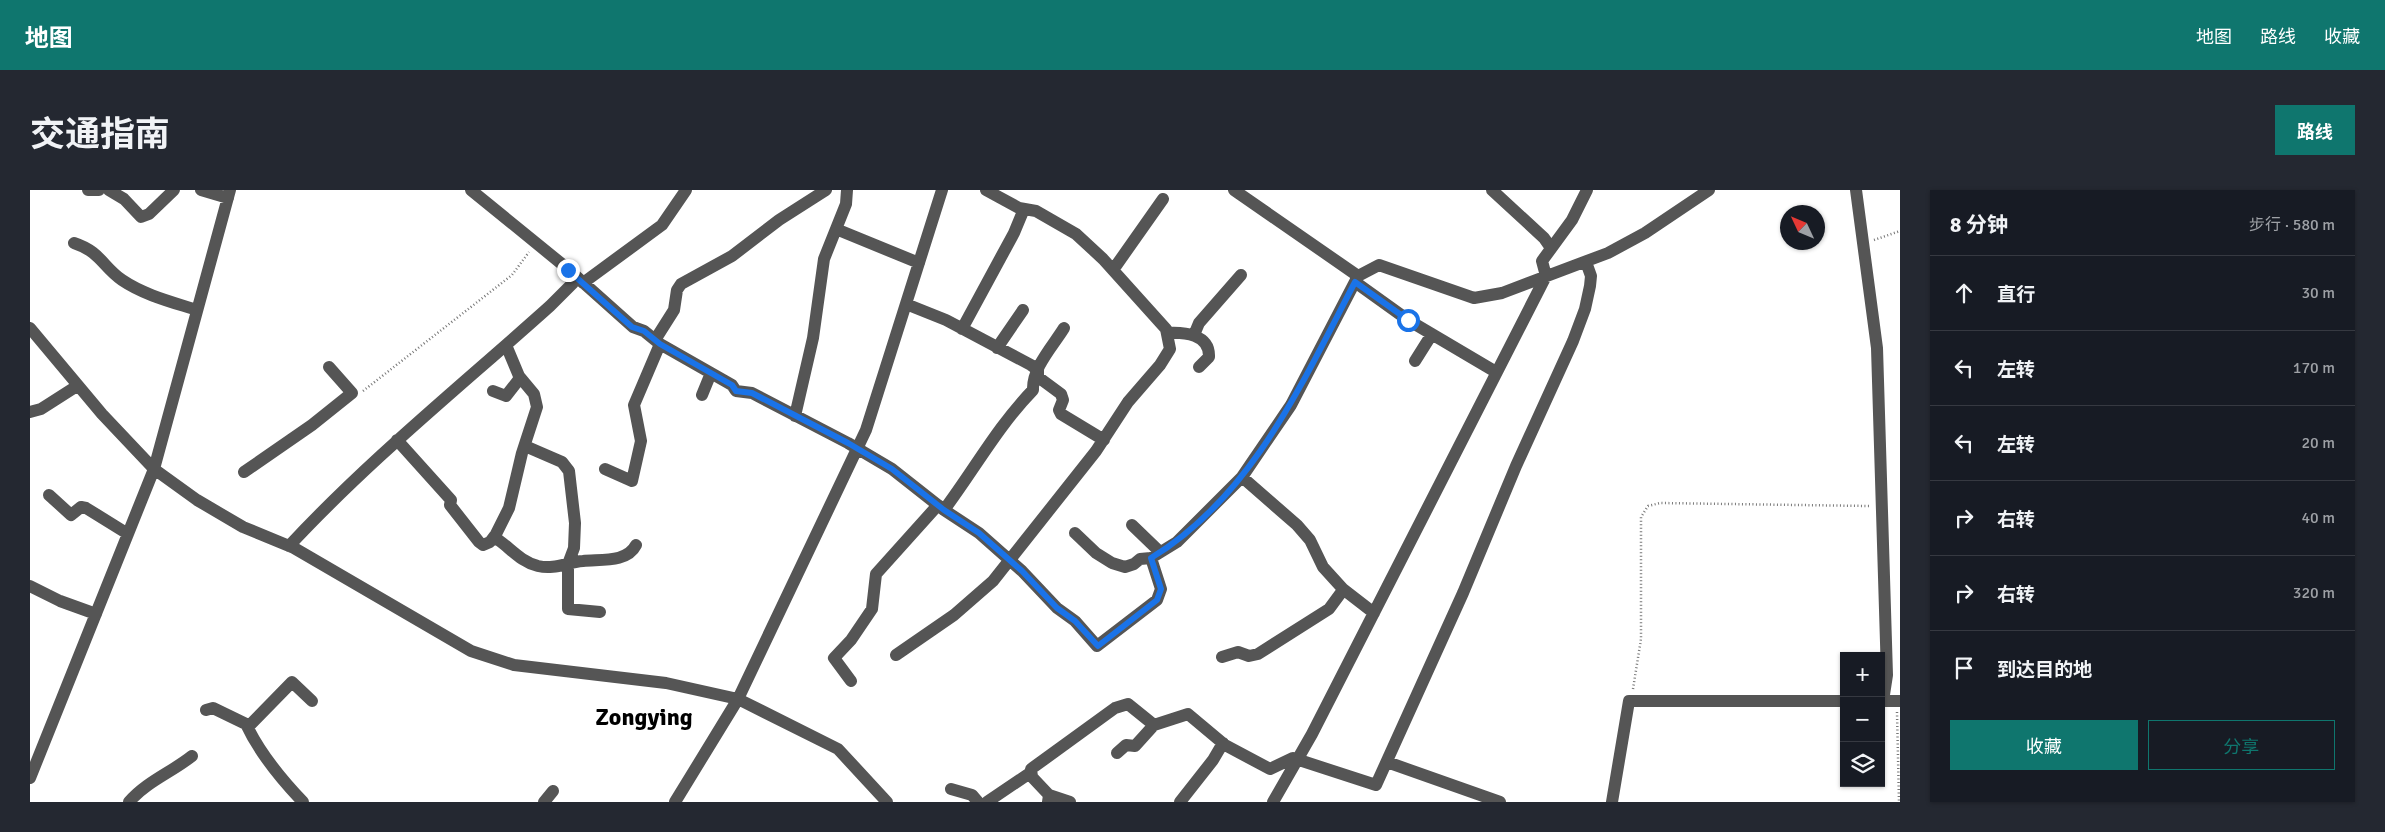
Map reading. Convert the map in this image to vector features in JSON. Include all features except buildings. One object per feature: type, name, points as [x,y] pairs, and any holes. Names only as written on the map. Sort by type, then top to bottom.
[{"type":"street","points":[[88,190],[99,190]]},
{"type":"street","points":[[109,190],[124,199],[141,217],[149,214],[174,190]]},
{"type":"street","points":[[30,778],[154,470],[229,194],[201,190]]},
{"type":"street","points":[[471,190],[583,282],[632,327],[644,331],[658,342],[732,385],[736,391],[752,393],[848,443],[892,469],[941,507],[979,533],[1098,646],[1157,600],[1161,589],[1156,555],[1132,525]]},
{"type":"street","points":[[583,282],[662,225],[686,190]]},
{"type":"street","points":[[605,469],[632,481],[641,441],[634,405],[658,342],[674,310],[677,290],[682,284],[732,256],[779,220],[826,190]]},
{"type":"street","points":[[795,416],[813,338],[824,259],[846,204],[847,190]]},
{"type":"street","points":[[675,802],[738,699],[866,430],[942,190]]},
{"type":"street","points":[[896,655],[954,615],[993,581],[1104,440],[1128,402],[1160,366],[1170,349],[1167,333],[1113,270],[1076,234],[1036,210],[1024,209],[986,190]]},
{"type":"street","points":[[1234,190],[1432,334],[1496,372]]},
{"type":"street","points":[[1492,190],[1544,238],[1550,248]]},
{"type":"street","points":[[1273,802],[1374,612],[1546,276],[1542,261],[1572,220],[1587,190]]},
{"type":"street","points":[[1075,533],[1096,553],[1112,563],[1124,567],[1134,564],[1140,559],[1156,555],[1177,542],[1242,477],[1291,405],[1356,279],[1378,265],[1474,298],[1502,293],[1608,253],[1645,232],[1709,190]]},
{"type":"street","points":[[1856,190],[1877,348],[1887,675],[1883,697]]},
{"type":"street","points":[[1113,270],[1163,198]]},
{"type":"street","points":[[962,329],[1014,233],[1024,209]]},
{"type":"street","points":[[836,229],[919,263]]},
{"type":"street","points":[[74,243],[90,248],[112,272],[137,290],[197,310]]},
{"type":"street","points":[[1117,753],[1126,746],[1136,746],[1154,725],[1188,714],[1223,743],[1270,769],[1293,758],[1376,785],[1463,593],[1494,515],[1575,334],[1590,286],[1591,276],[1586,262]]},
{"type":"street","points":[[289,546],[328,503],[573,283],[573,274]]},
{"type":"street","points":[[1194,335],[1199,323],[1241,275]]},
{"type":"street","points":[[906,304],[962,329],[1038,370]]},
{"type":"street","points":[[997,348],[1023,310]]},
{"type":"street","points":[[30,328],[77,386],[154,470],[197,500],[243,527],[289,546],[471,651],[514,665],[666,683],[738,699],[838,749],[887,802]]},
{"type":"street","points":[[851,681],[834,658],[851,640],[872,609],[876,574],[966,480],[1004,423],[1032,390],[1032,381],[1064,328]]},
{"type":"street","points":[[1167,333],[1183,332],[1194,335],[1203,342],[1209,352],[1209,357],[1199,366]]},
{"type":"street","points":[[1415,361],[1432,334]]},
{"type":"street","points":[[397,440],[451,500],[450,504],[455,514],[479,542],[483,545],[490,542],[509,508],[537,407],[534,394],[520,378],[506,345]]},
{"type":"street","points":[[244,472],[312,425],[352,393],[329,367]]},
{"type":"street","points":[[1038,370],[1038,377],[1062,394],[1063,400],[1059,410],[1061,414],[1104,440]]},
{"type":"street","points":[[702,395],[711,373]]},
{"type":"street","points":[[493,391],[506,396],[520,378]]},
{"type":"street","points":[[30,412],[41,409],[77,386]]},
{"type":"street","points":[[525,446],[562,462],[569,471],[575,523],[574,548],[568,564],[568,609],[600,612]]},
{"type":"street","points":[[1242,477],[1297,525],[1310,540],[1323,566],[1343,590],[1374,612]]},
{"type":"street","points":[[49,495],[71,515],[81,507],[86,508],[128,534]]},
{"type":"street","points":[[494,537],[508,546],[516,555],[530,563],[558,568],[584,560],[604,561],[626,554],[634,550],[636,545]]},
{"type":"street","points":[[30,586],[60,601],[96,614]]},
{"type":"street","points":[[1222,657],[1238,652],[1249,656],[1258,654],[1328,609],[1343,590]]},
{"type":"street","points":[[248,727],[292,682],[312,701]]},
{"type":"street","points":[[1612,802],[1628,701],[1840,701]]},
{"type":"street","points":[[1885,701],[1898,701]]},
{"type":"street","points":[[987,802],[1030,773],[1031,769],[1121,705],[1128,704],[1154,725]]},
{"type":"street","points":[[206,710],[213,708],[246,724],[265,756],[303,802]]},
{"type":"street","points":[[1180,802],[1223,743]]},
{"type":"street","points":[[129,802],[147,785],[176,769],[192,756]]},
{"type":"street","points":[[1387,762],[1478,798],[1500,802]]},
{"type":"street","points":[[1030,773],[1048,798],[1070,802]]},
{"type":"street","points":[[952,789],[972,795],[978,802]]},
{"type":"street","points":[[544,802],[553,791]]},
{"type":"path","points":[[1862,240],[1874,240],[1900,231]]},
{"type":"path","points":[[361,393],[512,275],[536,243]]},
{"type":"path","points":[[1632,700],[1641,638],[1641,517],[1648,506],[1677,503],[1721,506],[1881,507]]},
{"type":"path","points":[[1898,701],[1899,802]]},
{"type":"district","name":"Zongying","points":[[644,717]]},
{"type":"route","points":[[568,270],[632,327],[644,331],[660,344],[732,385],[736,391],[752,393],[848,443],[892,469],[944,510],[979,533],[1022,571],[1057,608],[1075,621],[1098,646],[1157,600],[1161,589],[1160,581],[1151,558],[1177,542],[1242,477],[1291,405],[1355,282],[1408,320]]}]
